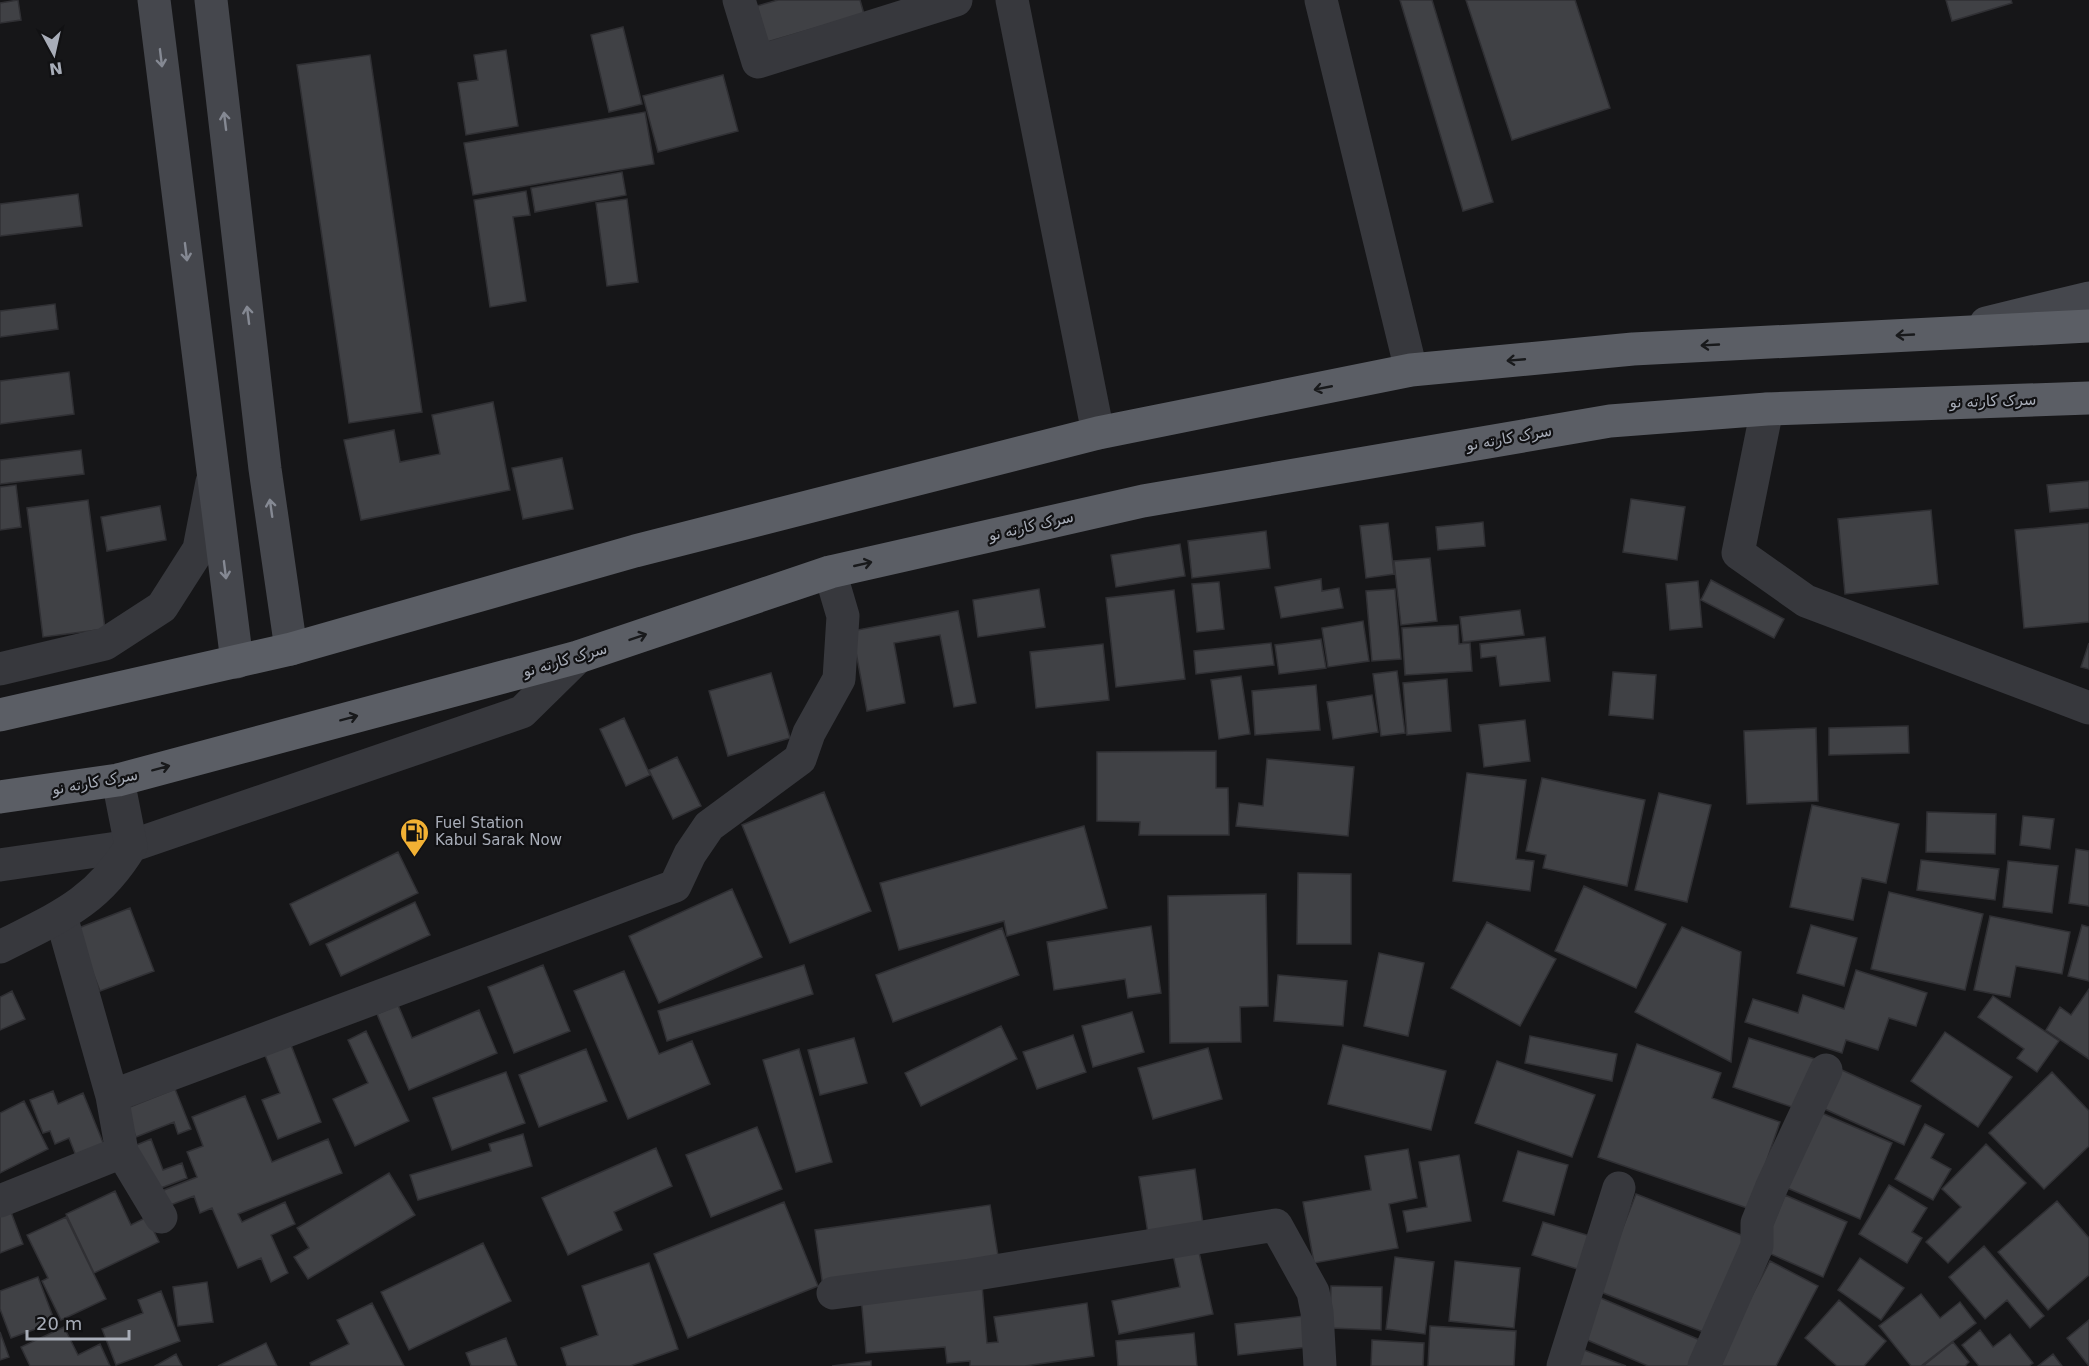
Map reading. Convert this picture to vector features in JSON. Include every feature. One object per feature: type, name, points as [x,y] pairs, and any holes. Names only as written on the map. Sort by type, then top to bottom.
[{"type":"highway","points":[[0,715],[291,649],[634,551],[1098,433],[1411,370],[1633,349],[2089,326]]},
{"type":"highway","name":"سرک کارته نو","points":[[0,797],[118,780],[578,657],[830,572],[1166,496],[1610,421],[1767,409],[2089,398]]},
{"type":"main road","points":[[154,0],[237,662]]},
{"type":"main road","points":[[211,0],[265,469],[291,649]]},
{"type":"main road","points":[[1948,333],[2089,298]]},
{"type":"main road","points":[[213,476],[265,469]]},
{"type":"street","points":[[739,0],[759,62],[956,0]]},
{"type":"street","points":[[1012,0],[1098,433]]},
{"type":"street","points":[[1321,0],[1411,370]]},
{"type":"street","points":[[1767,409],[1738,553],[1806,601],[2089,708]]},
{"type":"street","points":[[0,669],[105,644],[162,607],[199,549],[213,476]]},
{"type":"street","points":[[112,1096],[675,886],[690,854],[709,826],[800,759],[809,733],[839,678],[843,616],[830,572]]},
{"type":"street","points":[[0,865],[131,846],[522,712],[578,657]]},
{"type":"street","points":[[0,947],[61,916],[98,891],[118,868],[131,846],[118,780]]},
{"type":"street","points":[[61,916],[112,1096],[122,1152],[161,1217]]},
{"type":"street","points":[[1704,1366],[1757,1246],[1757,1223],[1772,1186],[1826,1070]]},
{"type":"street","points":[[0,1201],[122,1152]]},
{"type":"street","points":[[1563,1366],[1619,1188]]},
{"type":"street","points":[[833,1293],[970,1275],[1276,1225],[1312,1292],[1317,1312],[1320,1366]]},
{"type":"building","points":[[18,0],[21,20],[0,23],[0,3]]},
{"type":"building","points":[[778,0],[860,0],[864,14],[767,42],[757,6]]},
{"type":"building","points":[[1400,0],[1432,0],[1493,202],[1463,211]]},
{"type":"building","points":[[1466,0],[1575,0],[1610,108],[1512,140]]},
{"type":"building","points":[[1946,0],[2011,0],[2012,3],[1952,21]]},
{"type":"building","points":[[623,27],[642,104],[609,112],[591,35]]},
{"type":"building","points":[[506,50],[518,126],[466,135],[458,83],[478,80],[474,55]]},
{"type":"building","points":[[370,55],[422,412],[349,423],[297,65]]},
{"type":"building","points":[[723,75],[738,131],[658,152],[643,96]]},
{"type":"building","points":[[645,112],[654,164],[473,195],[464,143]]},
{"type":"building","points":[[622,172],[626,195],[535,212],[531,188]]},
{"type":"building","points":[[526,191],[530,215],[513,217],[526,301],[490,307],[474,200]]},
{"type":"building","points":[[78,194],[82,226],[0,236],[0,204]]},
{"type":"building","points":[[627,199],[638,282],[607,286],[596,203]]},
{"type":"building","points":[[55,304],[58,329],[0,337],[0,311]]},
{"type":"building","points":[[69,372],[74,414],[0,424],[0,381]]},
{"type":"building","points":[[493,402],[510,490],[361,520],[344,440],[394,430],[400,462],[440,454],[432,415]]},
{"type":"building","points":[[81,450],[84,474],[0,484],[0,460]]},
{"type":"building","points":[[562,458],[573,509],[523,519],[512,468]]},
{"type":"building","points":[[2089,481],[2089,508],[2050,512],[2047,485]]},
{"type":"building","points":[[16,485],[21,527],[0,530],[0,487]]},
{"type":"building","points":[[1631,499],[1685,507],[1677,560],[1623,552]]},
{"type":"building","points":[[88,500],[105,629],[43,637],[27,508]]},
{"type":"building","points":[[160,506],[166,540],[107,551],[101,517]]},
{"type":"building","points":[[1931,510],[1938,584],[1845,594],[1838,519]]},
{"type":"building","points":[[1483,522],[1485,546],[1438,550],[1436,527]]},
{"type":"building","points":[[1388,523],[1394,574],[1366,578],[1360,526]]},
{"type":"building","points":[[2089,523],[2089,622],[2024,628],[2015,530]]},
{"type":"building","points":[[1266,531],[1270,568],[1192,578],[1188,541]]},
{"type":"building","points":[[1180,544],[1185,576],[1116,587],[1111,555]]},
{"type":"building","points":[[1430,558],[1437,621],[1401,625],[1394,561]]},
{"type":"building","points":[[1321,579],[1322,591],[1339,588],[1343,608],[1281,618],[1275,587]]},
{"type":"building","points":[[1711,580],[1784,619],[1774,638],[1701,600]]},
{"type":"building","points":[[1698,581],[1702,627],[1670,630],[1666,584]]},
{"type":"building","points":[[1219,582],[1224,629],[1197,632],[1192,584]]},
{"type":"building","points":[[1039,589],[1045,627],[978,637],[973,600]]},
{"type":"building","points":[[1395,589],[1401,659],[1372,661],[1366,591]]},
{"type":"building","points":[[1174,590],[1185,679],[1116,687],[1106,598]]},
{"type":"building","points":[[1520,610],[1524,635],[1463,642],[1460,617]]},
{"type":"building","points":[[958,611],[976,703],[954,707],[940,635],[894,643],[905,703],[867,711],[852,631]]},
{"type":"building","points":[[1363,621],[1369,661],[1328,667],[1322,628]]},
{"type":"building","points":[[1458,625],[1459,644],[1470,643],[1472,671],[1405,675],[1402,628]]},
{"type":"building","points":[[1545,637],[1550,681],[1500,686],[1496,656],[1481,658],[1480,644]]},
{"type":"building","points":[[1321,639],[1326,668],[1279,674],[1275,645]]},
{"type":"building","points":[[1271,643],[1274,665],[1196,674],[1194,651]]},
{"type":"building","points":[[2089,643],[2089,669],[2081,667]]},
{"type":"building","points":[[1103,644],[1109,700],[1036,708],[1030,652]]},
{"type":"building","points":[[1397,671],[1405,733],[1381,736],[1373,674]]},
{"type":"building","points":[[1613,672],[1656,675],[1653,719],[1609,715]]},
{"type":"building","points":[[771,673],[790,738],[728,756],[709,691]]},
{"type":"building","points":[[1241,676],[1250,734],[1219,739],[1211,680]]},
{"type":"building","points":[[1447,679],[1451,731],[1407,735],[1403,683]]},
{"type":"building","points":[[1316,685],[1320,730],[1255,735],[1252,691]]},
{"type":"building","points":[[1372,695],[1378,732],[1333,739],[1327,702]]},
{"type":"building","points":[[624,718],[650,775],[626,786],[600,729]]},
{"type":"building","points":[[1525,720],[1530,761],[1484,767],[1479,725]]},
{"type":"building","points":[[1908,726],[1909,753],[1829,755],[1829,728]]},
{"type":"building","points":[[1816,728],[1818,801],[1747,804],[1744,731]]},
{"type":"building","points":[[1216,751],[1216,788],[1228,788],[1229,835],[1139,835],[1140,822],[1097,821],[1097,752]]},
{"type":"building","points":[[677,757],[701,806],[673,819],[649,770]]},
{"type":"building","points":[[1267,759],[1354,767],[1348,836],[1236,826],[1239,803],[1263,806]]},
{"type":"building","points":[[1467,773],[1526,780],[1516,859],[1534,861],[1530,891],[1453,881]]},
{"type":"building","points":[[1542,778],[1645,800],[1627,886],[1543,868],[1546,855],[1526,851]]},
{"type":"building","points":[[824,792],[871,911],[790,943],[742,825]]},
{"type":"building","points":[[1659,793],[1711,805],[1687,902],[1635,890]]},
{"type":"building","points":[[1812,805],[1899,824],[1886,883],[1862,878],[1853,920],[1790,907]]},
{"type":"building","points":[[1927,812],[1996,814],[1995,854],[1926,852]]},
{"type":"building","points":[[2023,816],[2054,819],[2050,849],[2020,845]]},
{"type":"building","points":[[1084,826],[1107,908],[1007,936],[1004,921],[899,950],[880,883]]},
{"type":"building","points":[[2076,849],[2089,851],[2089,906],[2069,903]]},
{"type":"building","points":[[398,852],[418,893],[310,945],[290,904]]},
{"type":"building","points":[[1921,860],[1999,869],[1995,900],[1917,890]]},
{"type":"building","points":[[2008,861],[2058,866],[2052,913],[2003,907]]},
{"type":"building","points":[[1298,873],[1351,874],[1351,944],[1297,944]]},
{"type":"building","points":[[1584,886],[1666,924],[1636,988],[1555,951]]},
{"type":"building","points":[[732,889],[762,957],[659,1003],[629,936]]},
{"type":"building","points":[[1889,892],[1983,914],[1965,990],[1871,969]]},
{"type":"building","points":[[1266,894],[1268,1006],[1240,1007],[1241,1042],[1170,1043],[1168,896]]},
{"type":"building","points":[[415,902],[430,935],[341,976],[326,944]]},
{"type":"building","points":[[130,908],[154,971],[100,991],[76,929]]},
{"type":"building","points":[[1990,916],[2070,932],[2062,974],[2016,966],[2010,997],[1974,990]]},
{"type":"building","points":[[1487,922],[1556,959],[1520,1026],[1451,988]]},
{"type":"building","points":[[1811,925],[1857,938],[1844,986],[1797,973]]},
{"type":"building","points":[[2082,925],[2089,927],[2089,981],[2068,976]]},
{"type":"building","points":[[1151,926],[1161,993],[1128,998],[1125,979],[1054,990],[1047,942]]},
{"type":"building","points":[[1682,927],[1741,952],[1731,1062],[1635,1012]]},
{"type":"building","points":[[1002,928],[1019,975],[893,1022],[876,975]]},
{"type":"building","points":[[1379,953],[1424,963],[1408,1036],[1364,1026]]},
{"type":"building","points":[[543,965],[570,1031],[514,1053],[488,987]]},
{"type":"building","points":[[804,965],[813,994],[667,1041],[658,1011]]},
{"type":"building","points":[[1856,970],[1927,993],[1916,1026],[1889,1018],[1878,1050],[1846,1040],[1842,1053],[1745,1022],[1753,999],[1798,1013],[1803,995],[1844,1009]]},
{"type":"building","points":[[624,971],[659,1054],[692,1041],[710,1084],[628,1119],[574,991]]},
{"type":"building","points":[[1278,975],[1347,981],[1343,1026],[1274,1021]]},
{"type":"building","points":[[2089,989],[2089,1059],[2046,1030],[2060,1007],[2071,1015]]},
{"type":"building","points":[[12,991],[25,1019],[0,1030],[0,997]]},
{"type":"building","points":[[1993,996],[2059,1041],[2037,1072],[2017,1058],[2024,1049],[1978,1017]]},
{"type":"building","points":[[398,1005],[412,1038],[479,1010],[497,1053],[409,1090],[377,1014]]},
{"type":"building","points":[[1132,1012],[1144,1052],[1093,1067],[1082,1026]]},
{"type":"building","points":[[1001,1026],[1017,1059],[921,1106],[905,1073]]},
{"type":"building","points":[[366,1031],[409,1121],[355,1146],[333,1099],[368,1083],[348,1040]]},
{"type":"building","points":[[1945,1032],[2012,1077],[1978,1127],[1911,1081]]},
{"type":"building","points":[[1073,1035],[1086,1072],[1037,1089],[1023,1052]]},
{"type":"building","points":[[1530,1036],[1617,1054],[1612,1081],[1525,1063]]},
{"type":"building","points":[[854,1038],[867,1083],[820,1095],[808,1050]]},
{"type":"building","points":[[1749,1038],[1815,1059],[1798,1109],[1733,1087]]},
{"type":"building","points":[[1637,1044],[1721,1073],[1712,1098],[1780,1122],[1750,1209],[1598,1157]]},
{"type":"building","points":[[291,1045],[321,1122],[278,1139],[262,1100],[280,1093],[265,1055]]},
{"type":"building","points":[[1343,1045],[1446,1071],[1431,1130],[1328,1104]]},
{"type":"building","points":[[1208,1048],[1222,1099],[1153,1119],[1138,1068]]},
{"type":"building","points":[[586,1049],[607,1101],[539,1127],[519,1075]]},
{"type":"building","points":[[799,1049],[832,1162],[796,1172],[763,1060]]},
{"type":"building","points":[[1497,1061],[1595,1095],[1572,1157],[1475,1123]]},
{"type":"building","points":[[1833,1066],[1921,1106],[1904,1145],[1816,1105]]},
{"type":"building","points":[[506,1072],[525,1123],[452,1150],[433,1098]]},
{"type":"building","points":[[2052,1072],[2089,1111],[2089,1146],[2044,1189],[1989,1133]]},
{"type":"building","points":[[175,1089],[191,1129],[178,1134],[174,1122],[136,1137],[125,1109]]},
{"type":"building","points":[[53,1091],[58,1104],[83,1093],[106,1150],[78,1161],[69,1138],[55,1144],[50,1131],[43,1133],[30,1100]]},
{"type":"building","points":[[245,1096],[272,1162],[328,1139],[342,1173],[238,1214],[242,1222],[285,1202],[295,1224],[271,1235],[288,1273],[271,1282],[261,1258],[238,1268],[212,1208],[200,1213],[194,1196],[160,1209],[154,1194],[197,1177],[187,1152],[203,1146],[192,1117]]},
{"type":"building","points":[[24,1101],[48,1149],[0,1173],[0,1113]]},
{"type":"building","points":[[1817,1111],[1892,1143],[1860,1219],[1785,1187]]},
{"type":"building","points":[[1925,1124],[1944,1134],[1931,1158],[1951,1169],[1933,1200],[1895,1179]]},
{"type":"building","points":[[757,1127],[782,1189],[711,1217],[686,1155]]},
{"type":"building","points":[[523,1134],[532,1166],[418,1200],[410,1175],[491,1151],[489,1144]]},
{"type":"building","points":[[151,1139],[163,1170],[182,1163],[187,1178],[153,1191],[134,1146]]},
{"type":"building","points":[[1986,1144],[2026,1183],[1948,1263],[1926,1242],[1961,1207],[1942,1189]]},
{"type":"building","points":[[656,1148],[672,1186],[614,1212],[622,1230],[568,1255],[542,1198]]},
{"type":"building","points":[[1408,1149],[1417,1198],[1389,1204],[1398,1248],[1314,1263],[1303,1202],[1371,1190],[1365,1156]]},
{"type":"building","points":[[1518,1151],[1568,1165],[1554,1215],[1503,1201]]},
{"type":"building","points":[[1459,1155],[1471,1221],[1407,1232],[1403,1211],[1427,1207],[1419,1162]]},
{"type":"building","points":[[1195,1169],[1204,1231],[1149,1240],[1139,1177]]},
{"type":"building","points":[[389,1173],[415,1215],[308,1279],[294,1257],[309,1248],[297,1228]]},
{"type":"building","points":[[1889,1185],[1927,1208],[1912,1232],[1922,1238],[1907,1263],[1859,1234]]},
{"type":"building","points":[[115,1191],[131,1225],[147,1217],[159,1242],[94,1273],[66,1214]]},
{"type":"building","points":[[1636,1194],[1749,1238],[1711,1335],[1598,1291]]},
{"type":"building","points":[[1785,1195],[1847,1222],[1823,1277],[1762,1250]]},
{"type":"building","points":[[2057,1201],[2089,1238],[2089,1275],[2048,1310],[1998,1252]]},
{"type":"building","points":[[784,1202],[818,1286],[688,1338],[654,1254]]},
{"type":"building","points":[[8,1204],[23,1244],[0,1253],[0,1207]]},
{"type":"building","points":[[990,1205],[999,1262],[823,1287],[815,1230]]},
{"type":"building","points":[[66,1217],[106,1299],[61,1320],[42,1281],[48,1278],[27,1235]]},
{"type":"building","points":[[1543,1222],[1597,1238],[1587,1272],[1532,1255]]},
{"type":"building","points":[[1196,1239],[1213,1314],[1119,1334],[1112,1301],[1180,1287],[1171,1245]]},
{"type":"building","points":[[483,1243],[511,1301],[409,1350],[381,1292]]},
{"type":"building","points":[[1984,1246],[2044,1316],[2030,1328],[2007,1300],[1985,1319],[1949,1277]]},
{"type":"building","points":[[1395,1257],[1434,1262],[1425,1334],[1386,1329]]},
{"type":"building","points":[[1860,1258],[1904,1288],[1881,1320],[1838,1290]]},
{"type":"building","points":[[1455,1261],[1520,1268],[1514,1328],[1449,1321]]},
{"type":"building","points":[[1770,1261],[1818,1286],[1776,1366],[1715,1366]]},
{"type":"building","points":[[649,1263],[678,1349],[630,1366],[567,1366],[561,1348],[598,1335],[582,1286]]},
{"type":"building","points":[[38,1277],[55,1322],[11,1338],[0,1309],[0,1291]]},
{"type":"building","points":[[207,1282],[213,1322],[178,1326],[173,1287]]},
{"type":"building","points":[[982,1285],[987,1343],[998,1342],[994,1317],[1087,1303],[1094,1356],[1025,1366],[970,1366],[970,1361],[947,1363],[945,1347],[866,1353],[861,1296]]},
{"type":"building","points":[[1331,1286],[1382,1287],[1381,1330],[1330,1328]]},
{"type":"building","points":[[161,1291],[180,1341],[116,1365],[102,1329],[143,1313],[138,1300]]},
{"type":"building","points":[[1921,1294],[1940,1318],[1960,1302],[1976,1323],[1921,1366],[1911,1366],[1879,1326]]},
{"type":"building","points":[[1596,1296],[1707,1343],[1697,1366],[1648,1366],[1578,1336]]},
{"type":"building","points":[[1839,1300],[1886,1341],[1864,1366],[1837,1366],[1805,1338]]},
{"type":"building","points":[[372,1303],[404,1366],[311,1366],[310,1363],[349,1344],[337,1320]]},
{"type":"building","points":[[1304,1316],[1308,1347],[1238,1355],[1235,1324]]},
{"type":"building","points":[[2089,1320],[2089,1366],[2067,1338]]},
{"type":"building","points":[[1430,1326],[1516,1331],[1514,1366],[1428,1366]]},
{"type":"building","points":[[64,1327],[78,1355],[100,1344],[110,1366],[30,1366],[21,1347]]},
{"type":"building","points":[[1980,1330],[1993,1347],[2010,1334],[2033,1363],[2029,1366],[1979,1366],[1962,1345]]},
{"type":"building","points":[[0,1332],[9,1357],[0,1360]]},
{"type":"building","points":[[1194,1333],[1197,1366],[1118,1366],[1116,1341]]},
{"type":"building","points":[[506,1338],[517,1366],[471,1366],[466,1353]]},
{"type":"building","points":[[1372,1340],[1424,1343],[1423,1366],[1371,1366]]},
{"type":"building","points":[[1953,1342],[1969,1362],[1965,1366],[1923,1366]]},
{"type":"building","points":[[266,1343],[277,1366],[218,1366]]},
{"type":"building","points":[[1579,1348],[1626,1366],[1572,1366]]},
{"type":"building","points":[[176,1354],[182,1366],[155,1366]]},
{"type":"building","points":[[2053,1354],[2062,1366],[2038,1366]]},
{"type":"building","points":[[871,1361],[871,1366],[832,1366]]},
{"type":"place","name":"Fuel Station Kabul Sarak Now","points":[[414,858]]}]
